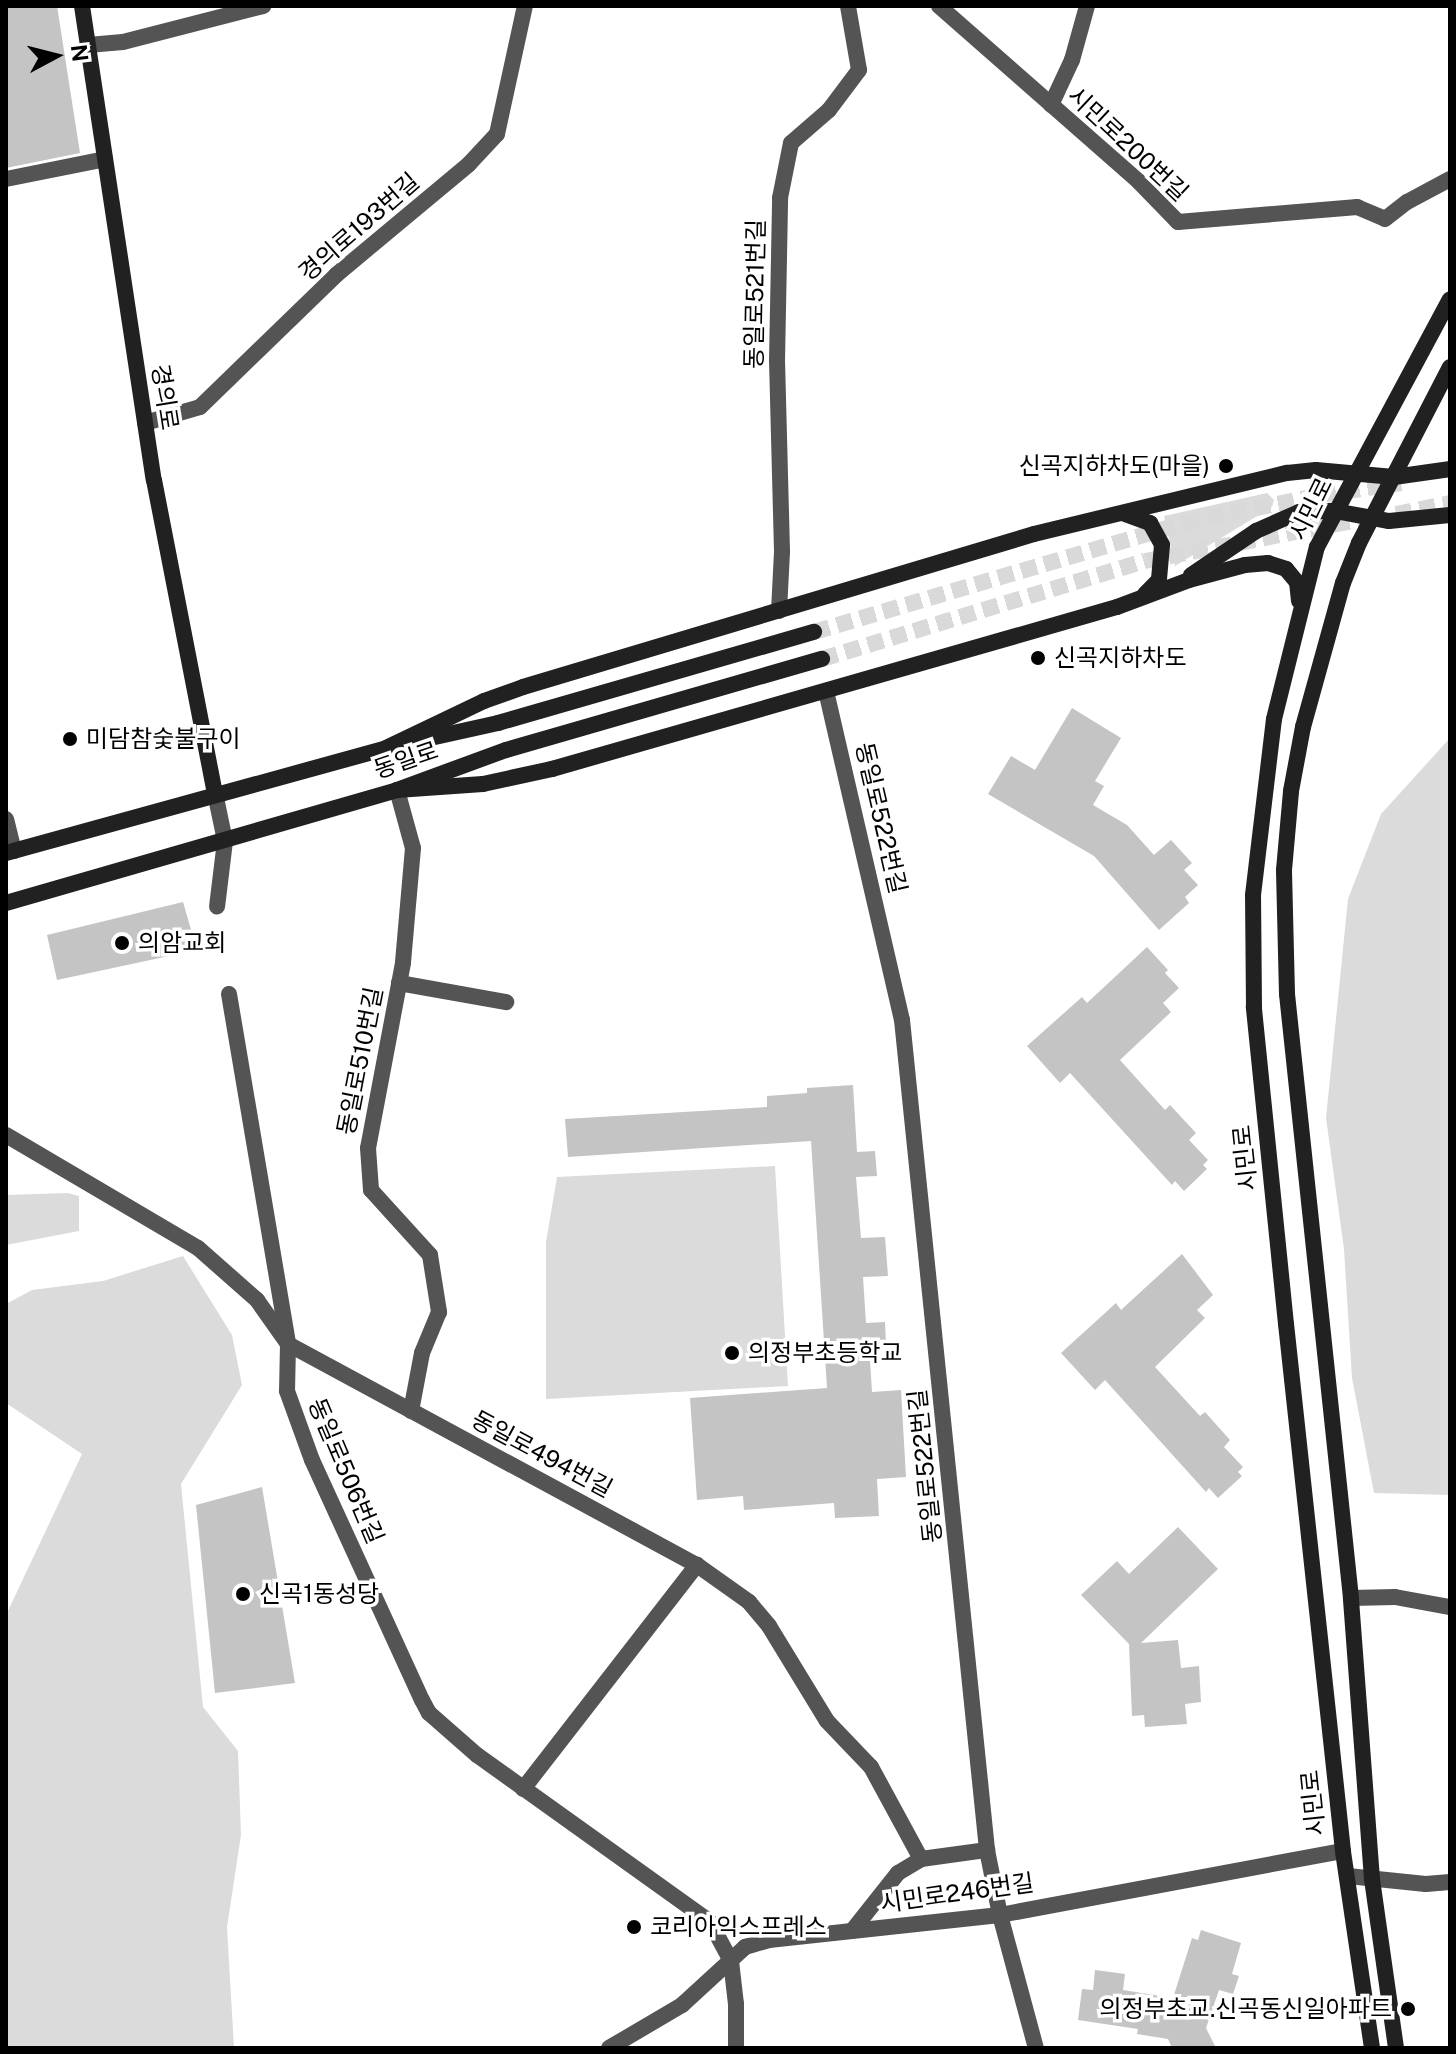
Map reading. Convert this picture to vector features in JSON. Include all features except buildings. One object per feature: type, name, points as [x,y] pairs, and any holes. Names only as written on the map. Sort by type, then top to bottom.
[{"type":"street","name":"경의로","points":[[82,6],[145,423],[215,793]]},
{"type":"street","points":[[88,45],[123,42],[263,6]]},
{"type":"street","name":"경의로193번길","points":[[145,423],[200,407],[336,275],[469,164],[497,134],[525,6]]},
{"type":"street","name":"동일로521번길","points":[[779,611],[782,551],[777,361],[780,198],[791,143],[829,110],[859,70],[848,6]]},
{"type":"street","name":"시민로200번길","points":[[939,6],[1139,182],[1178,222],[1357,207],[1385,219],[1407,202],[1450,179]]},
{"type":"street","points":[[1051,105],[1072,60],[1087,6]]},
{"type":"street","points":[[6,179],[105,159]]},
{"type":"street","name":"시민로","points":[[1372,2048],[1343,1851],[1254,1007],[1256,847],[1274,719],[1317,547],[1450,299]]},
{"type":"street","points":[[1396,2048],[1372,1879],[1351,1598],[1287,994],[1283,913],[1291,791],[1306,713],[1347,571],[1450,367]]},
{"type":"street","points":[[386,748],[510,692],[1113,514],[1287,473],[1316,470],[1394,477],[1450,469]]},
{"type":"street","points":[[1169,587],[1277,520],[1300,512],[1335,511],[1413,521],[1450,515]]},
{"type":"street","points":[[1113,514],[1146,520],[1158,532],[1162,545],[1159,580],[1137,600]]},
{"type":"street","points":[[397,790],[483,784],[552,769],[1137,600],[1169,587],[1245,565],[1280,565],[1290,573],[1299,589],[1294,632]]},
{"type":"street","name":"동일로","points":[[10,852],[215,793],[386,748],[498,723],[814,632]]},
{"type":"street","name":"동일로","points":[[6,903],[397,790],[506,750],[822,659]]},
{"type":"street","name":"동일로522번길","points":[[826,691],[902,1020],[987,1850],[1000,1915],[1036,2048]]},
{"type":"street","name":"동일로510번길","points":[[397,790],[413,848],[399,983],[368,1148],[371,1190],[430,1255],[439,1312],[422,1353],[411,1411]]},
{"type":"street","points":[[215,793],[225,841],[217,907]]},
{"type":"street","points":[[6,819],[10,852]]},
{"type":"street","points":[[399,983],[506,1002]]},
{"type":"street","name":"동일로506번길","points":[[229,994],[288,1344],[287,1391],[303,1439],[422,1700],[429,1713],[523,1789],[710,1922],[731,1961],[736,2004],[736,2048]]},
{"type":"street","name":"동일로494번길","points":[[6,1135],[198,1248],[257,1300],[288,1344],[697,1565],[749,1602],[769,1626],[827,1721],[871,1767],[921,1859]]},
{"type":"street","points":[[523,1789],[697,1565]]},
{"type":"street","points":[[1351,1598],[1395,1597],[1450,1607]]},
{"type":"street","points":[[852,1931],[898,1873],[921,1859],[987,1850]]},
{"type":"street","name":"시민로246번길","points":[[609,2048],[682,2005],[745,1947],[769,1940],[1000,1915],[1343,1851]]},
{"type":"street","points":[[1348,1876],[1450,1882]]},
{"type":"shaded area","points":[[1267,493],[1274,500],[1272,507],[1175,566],[1164,516]]},
{"type":"shaded area","points":[[1450,738],[1450,1495],[1374,1493],[1352,1378],[1344,1249],[1326,1118],[1348,899],[1381,814]]},
{"type":"shaded area","points":[[775,1166],[788,1386],[546,1399],[546,1242],[557,1177]]},
{"type":"shaded area","points":[[68,1193],[79,1196],[79,1231],[6,1245],[6,1195]]},
{"type":"shaded area","points":[[183,1256],[232,1335],[242,1385],[181,1484],[203,1707],[238,1751],[241,1835],[227,1927],[234,2048],[6,2048],[6,1615],[82,1454],[6,1403],[6,1304],[32,1290],[103,1281]]},
{"type":"tunnel","points":[[814,632],[1184,523],[1320,495],[1401,483]]},
{"type":"tunnel","points":[[1396,514],[1450,503]]},
{"type":"tunnel","points":[[822,659],[1145,561],[1369,518]]},
{"type":"place","name":"신곡지하차도(마을)","points":[[1226,466]]},
{"type":"place","name":"신곡지하차도","points":[[1038,658]]},
{"type":"place","name":"미담참숯불구이","points":[[70,739]]},
{"type":"place","name":"의암교회","points":[[122,943]]},
{"type":"place","name":"의정부초등학교","points":[[732,1353]]},
{"type":"place","name":"신곡1동성당","points":[[243,1594]]},
{"type":"place","name":"코리아익스프레스","points":[[634,1927]]},
{"type":"place","name":"의정부초교.신곡동신일아파트","points":[[1408,2009]]}]
